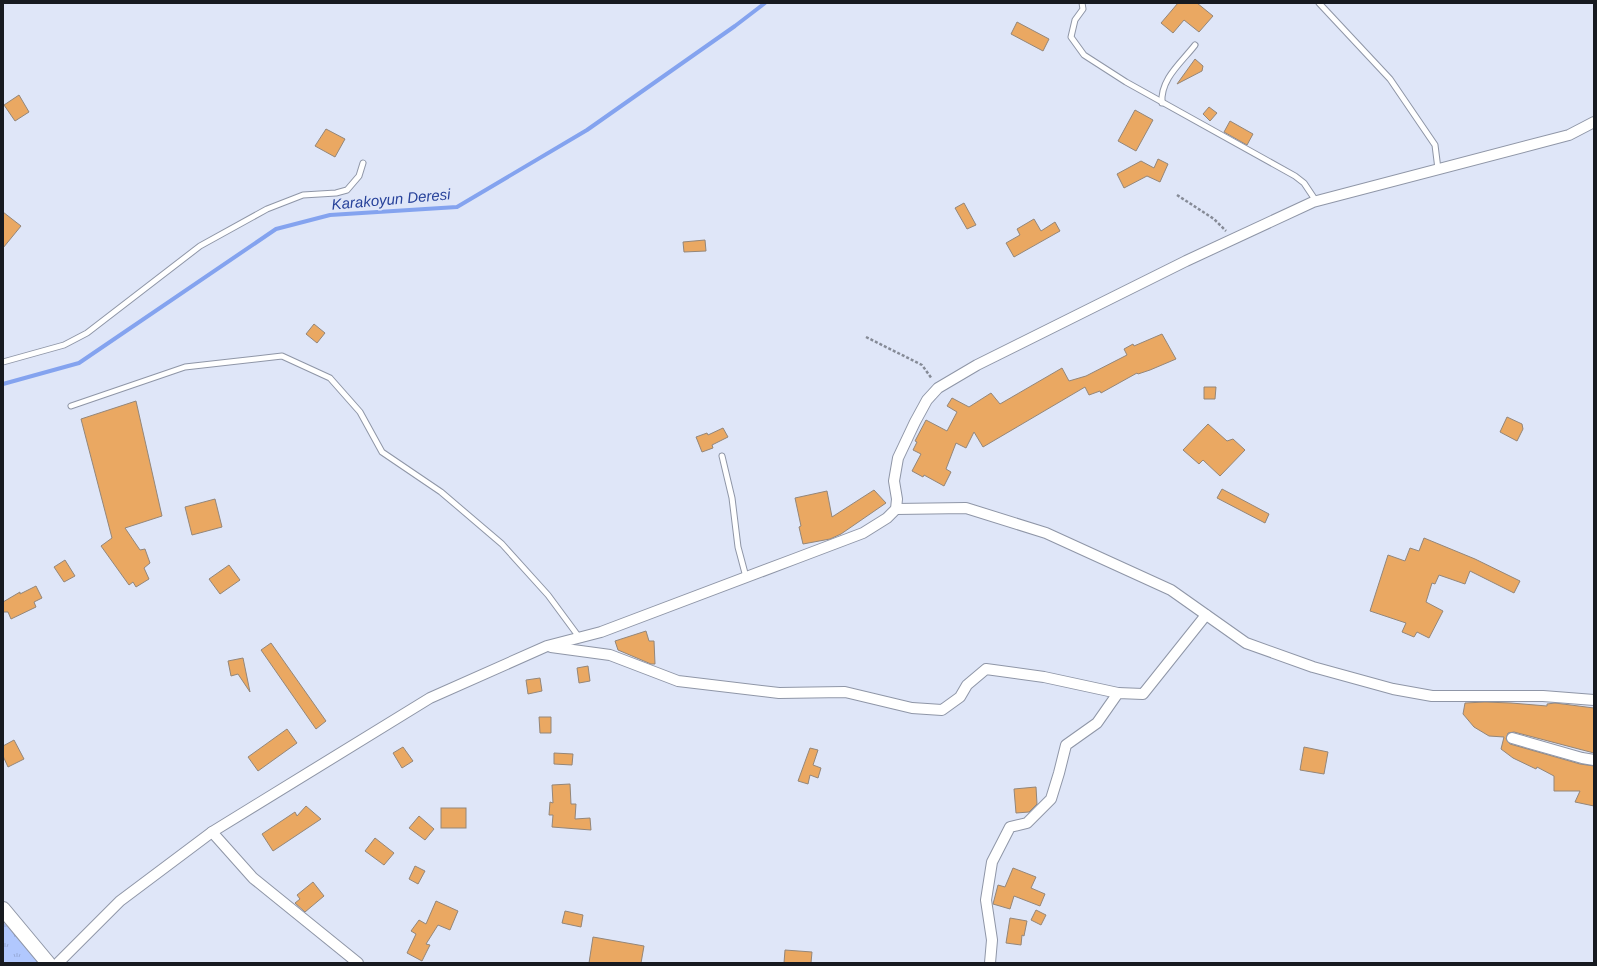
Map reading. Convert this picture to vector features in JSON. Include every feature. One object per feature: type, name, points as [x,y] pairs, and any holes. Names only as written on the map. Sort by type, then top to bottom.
[{"type":"main road","points":[[3,909],[48,963]]},
{"type":"street","points":[[58,963],[120,901],[212,832],[430,698],[547,646],[601,632],[863,534],[887,518],[896,509],[897,499],[894,481],[898,458],[914,422],[927,400],[938,388],[984,362],[1179,264],[1316,201],[1569,135],[1594,122]]},
{"type":"street","points":[[896,509],[966,508],[1046,533],[1171,590],[1246,643],[1313,667],[1393,689],[1432,696],[1543,696],[1594,700]]},
{"type":"street","points":[[547,646],[610,655],[678,681],[778,693],[844,692],[912,708],[942,710],[960,697],[967,685],[986,669],[1044,677],[1118,693],[1144,694],[1206,615]]},
{"type":"street","points":[[990,963],[992,940],[986,900],[992,862],[1010,828],[1027,823],[1050,799],[1059,773],[1066,745],[1097,723],[1118,693]]},
{"type":"street","points":[[1512,738],[1594,760]]},
{"type":"street","points":[[212,832],[253,878],[358,963]]},
{"type":"lane","points":[[1089,3],[1083,6],[1075,20],[1071,37],[1084,55],[1162,103],[1295,176],[1304,183],[1316,201]]},
{"type":"lane","points":[[1320,3],[1390,79],[1435,146],[1438,170]]},
{"type":"lane","points":[[1162,103],[1165,84],[1173,70],[1195,45]]},
{"type":"lane","points":[[3,362],[64,345],[87,333],[200,246],[267,209],[303,195],[347,190],[359,176],[363,163]]},
{"type":"lane","points":[[71,406],[185,368],[282,356],[330,378],[360,412],[382,452],[441,492],[502,544],[548,595],[579,638]]},
{"type":"lane","points":[[722,456],[732,498],[738,547],[746,578]]},
{"type":"path","points":[[1177,195],[1214,219],[1234,239]]},
{"type":"path","points":[[866,337],[922,365],[938,388]]},
{"type":"green space","points":[[3,922],[41,963],[3,963]]},
{"type":"building","points":[[1178,3],[1197,3],[1213,16],[1199,32],[1184,20],[1173,33],[1161,23]]},
{"type":"building","points":[[1017,22],[1049,39],[1043,51],[1011,34]]},
{"type":"building","points":[[1195,59],[1203,66],[1202,71],[1177,84]]},
{"type":"building","points":[[19,95],[29,112],[15,121],[4,105]]},
{"type":"building","points":[[1209,107],[1217,113],[1210,121],[1203,114]]},
{"type":"building","points":[[1135,110],[1153,120],[1136,151],[1118,141]]},
{"type":"building","points":[[1230,121],[1253,134],[1247,145],[1224,132]]},
{"type":"building","points":[[326,129],[345,139],[335,157],[315,146]]},
{"type":"building","points":[[1158,159],[1168,164],[1160,182],[1147,176],[1124,188],[1117,174],[1141,161],[1154,168]]},
{"type":"building","points":[[964,203],[976,225],[967,229],[955,208]]},
{"type":"building","points":[[3,212],[21,226],[3,248]]},
{"type":"building","points":[[1034,219],[1041,231],[1055,222],[1060,231],[1014,257],[1006,243],[1020,235],[1017,229]]},
{"type":"building","points":[[705,240],[706,251],[684,252],[683,242]]},
{"type":"building","points":[[314,324],[325,333],[317,343],[306,334]]},
{"type":"building","points":[[1162,334],[1176,359],[1150,370],[1137,373],[1101,393],[1100,391],[1089,395],[1085,387],[983,447],[974,432],[966,448],[956,443],[946,469],[951,472],[944,486],[924,475],[923,477],[912,471],[921,454],[913,450],[917,442],[915,441],[926,420],[947,431],[957,412],[947,406],[952,398],[969,407],[991,393],[1000,404],[1062,368],[1069,381],[1086,376],[1127,355],[1124,349],[1133,344],[1134,346]]},
{"type":"building","points":[[1204,387],[1216,387],[1215,399],[1204,399]]},
{"type":"building","points":[[136,401],[162,516],[125,528],[140,550],[145,549],[150,563],[144,568],[149,579],[136,587],[133,582],[129,585],[101,546],[112,538],[81,419]]},
{"type":"building","points":[[1507,417],[1522,424],[1523,429],[1517,441],[1500,432]]},
{"type":"building","points":[[1208,424],[1227,441],[1233,439],[1245,450],[1220,476],[1203,460],[1199,464],[1183,450]]},
{"type":"building","points":[[723,428],[728,437],[712,445],[713,448],[702,452],[696,437],[707,433],[708,435]]},
{"type":"building","points":[[1222,489],[1269,514],[1265,523],[1217,498]]},
{"type":"building","points":[[874,490],[886,503],[841,534],[830,539],[803,544],[795,498],[827,491],[832,517]]},
{"type":"building","points":[[215,499],[222,527],[192,535],[185,507]]},
{"type":"building","points":[[1424,538],[1475,559],[1520,581],[1514,593],[1470,571],[1465,584],[1439,575],[1435,584],[1432,583],[1426,602],[1443,611],[1429,638],[1417,632],[1414,637],[1402,632],[1406,623],[1370,611],[1388,555],[1405,561],[1410,548],[1419,551]]},
{"type":"building","points":[[65,560],[75,576],[64,582],[54,567]]},
{"type":"building","points":[[229,565],[240,580],[220,594],[209,579]]},
{"type":"building","points":[[36,586],[42,598],[34,602],[36,607],[11,619],[8,612],[3,612],[3,602],[20,592],[20,594]]},
{"type":"building","points":[[646,631],[649,641],[654,641],[655,664],[651,664],[618,650],[615,641]]},
{"type":"building","points":[[271,643],[326,721],[316,729],[261,650]]},
{"type":"building","points":[[243,658],[250,692],[238,674],[231,676],[228,661]]},
{"type":"building","points":[[588,666],[590,681],[579,683],[577,668]]},
{"type":"building","points":[[540,678],[542,691],[528,694],[526,680]]},
{"type":"building","points":[[1485,702],[1547,706],[1547,704],[1555,703],[1594,708],[1594,753],[1514,732],[1508,733],[1506,739],[1510,744],[1580,764],[1594,766],[1594,806],[1575,802],[1580,791],[1554,791],[1554,776],[1537,767],[1536,769],[1513,758],[1501,749],[1504,737],[1489,736],[1474,727],[1463,714],[1465,703]]},
{"type":"building","points":[[539,717],[551,717],[551,733],[540,733]]},
{"type":"building","points":[[287,729],[297,743],[258,771],[248,757]]},
{"type":"building","points":[[14,740],[24,759],[8,767],[3,756],[3,746]]},
{"type":"building","points":[[403,747],[413,761],[402,768],[393,753]]},
{"type":"building","points":[[1304,747],[1328,752],[1324,774],[1300,770]]},
{"type":"building","points":[[810,748],[818,750],[813,765],[821,768],[818,778],[810,775],[808,784],[798,781]]},
{"type":"building","points":[[554,753],[573,754],[572,765],[554,764]]},
{"type":"building","points":[[570,784],[571,804],[576,804],[575,819],[590,818],[591,830],[552,827],[553,815],[549,815],[550,802],[553,803],[552,785]]},
{"type":"building","points":[[1036,787],[1037,804],[1029,812],[1016,813],[1014,789]]},
{"type":"building","points":[[306,806],[321,819],[273,851],[262,834],[295,812],[297,816]]},
{"type":"building","points":[[441,808],[466,808],[466,828],[441,828]]},
{"type":"building","points":[[419,816],[434,829],[425,840],[409,828]]},
{"type":"building","points":[[375,838],[394,853],[384,865],[365,851]]},
{"type":"building","points":[[415,866],[425,871],[418,884],[409,879]]},
{"type":"building","points":[[1013,868],[1036,877],[1031,888],[1045,894],[1040,906],[1014,896],[1010,909],[993,904],[998,885],[1005,887]]},
{"type":"building","points":[[313,882],[324,896],[305,912],[295,903],[300,899],[297,895]]},
{"type":"building","points":[[436,901],[458,911],[450,930],[438,925],[426,944],[430,945],[422,961],[407,953],[416,934],[411,931],[419,920],[426,924]]},
{"type":"building","points":[[1036,910],[1046,915],[1041,925],[1031,920]]},
{"type":"building","points":[[565,911],[583,915],[581,927],[562,923]]},
{"type":"building","points":[[1010,918],[1027,921],[1024,936],[1022,935],[1021,945],[1006,943]]},
{"type":"building","points":[[593,937],[644,946],[641,963],[589,963]]},
{"type":"building","points":[[785,950],[812,952],[811,963],[784,963]]},
{"type":"waterway","name":"Karakoyun Deresi","points":[[3,384],[79,363],[276,229],[330,215],[457,207],[587,130],[735,26],[765,3]]}]
